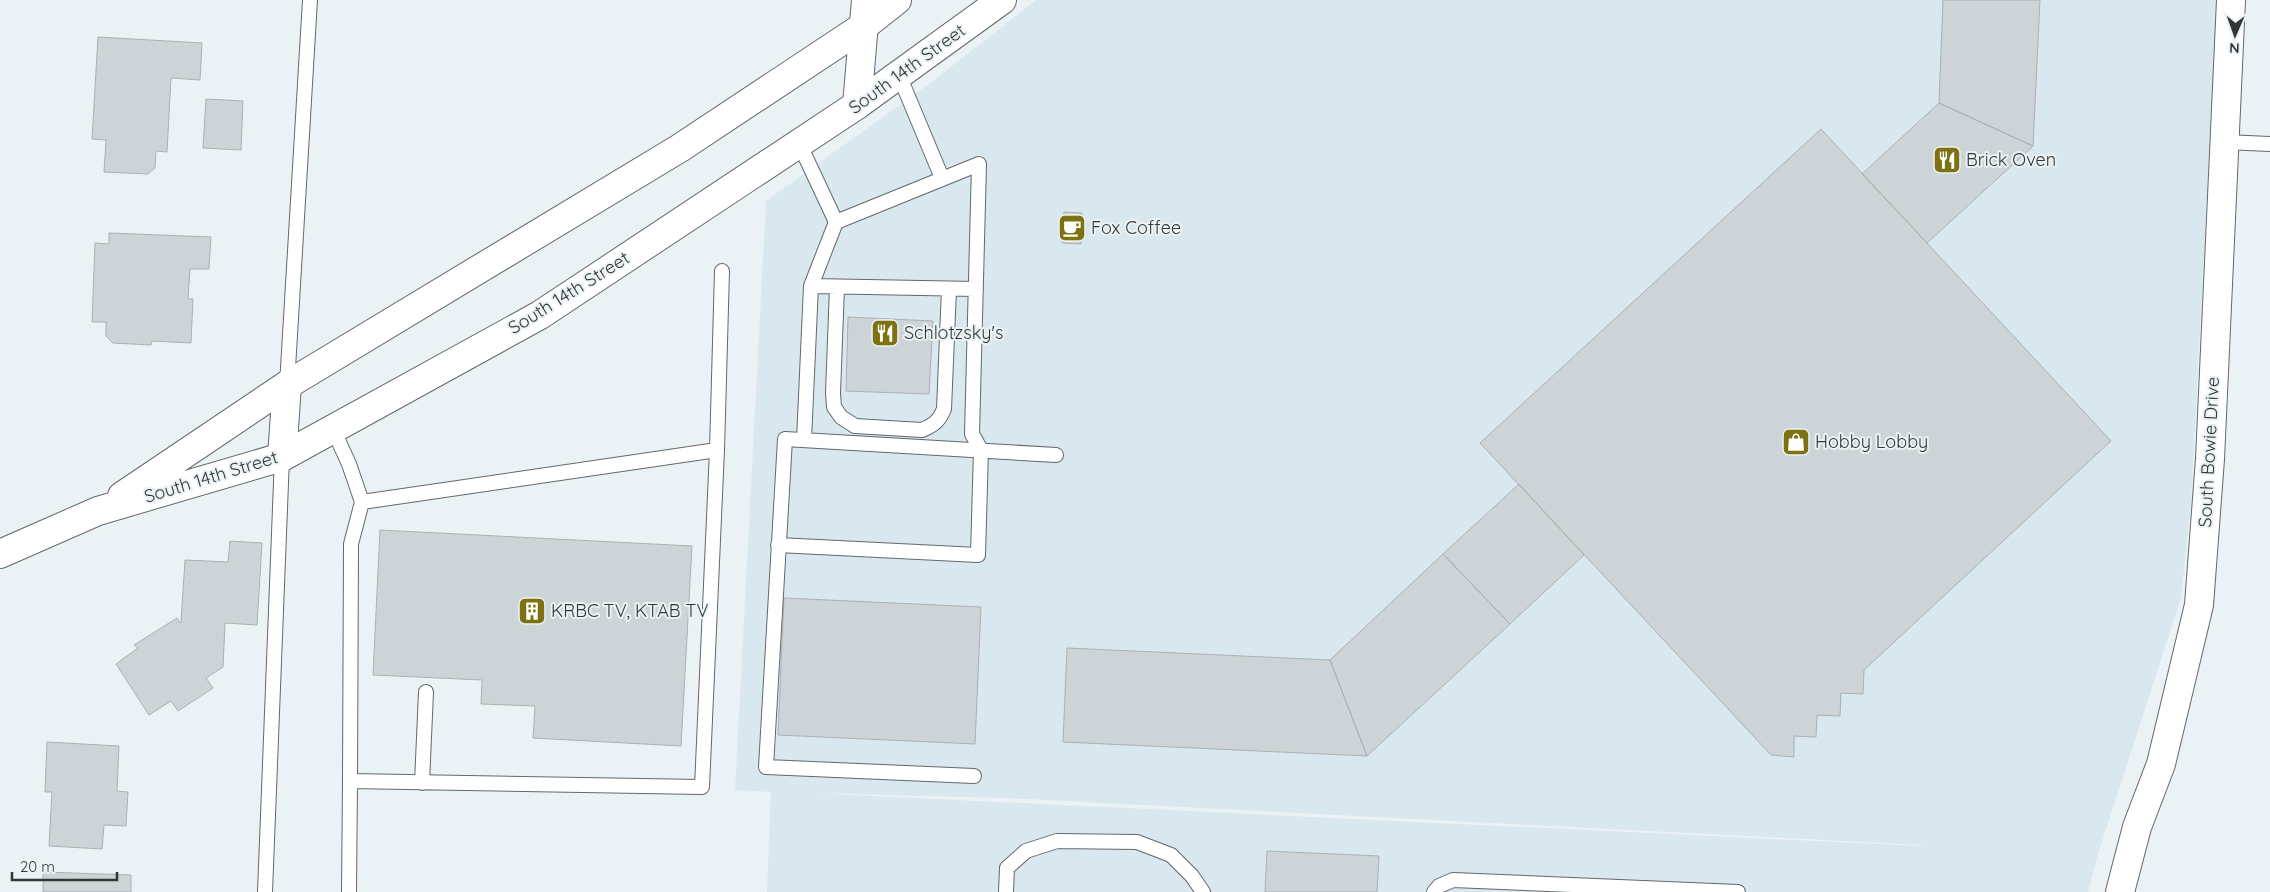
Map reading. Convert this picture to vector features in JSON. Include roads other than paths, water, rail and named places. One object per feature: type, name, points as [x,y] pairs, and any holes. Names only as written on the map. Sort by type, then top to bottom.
[{"type":"main road","name":"South 14th Street","points":[[98,511],[288,385],[680,148],[865,13],[897,0]]},
{"type":"main road","name":"South 14th Street","points":[[0,554],[98,511],[282,457],[540,315],[857,105],[1002,0]]},
{"type":"main road","name":"South Bowie Drive","points":[[2120,892],[2137,828],[2161,764],[2199,605],[2210,459],[2231,0]]},
{"type":"main road","points":[[857,105],[865,13]]},
{"type":"main road","points":[[282,457],[288,385]]},
{"type":"lane","points":[[288,385],[310,0]]},
{"type":"lane","points":[[899,74],[942,178]]},
{"type":"lane","points":[[2225,142],[2270,144]]},
{"type":"lane","points":[[799,143],[836,222]]},
{"type":"lane","points":[[778,545],[978,555],[981,450],[972,434],[979,164],[836,222],[811,286],[804,440]]},
{"type":"lane","points":[[350,781],[702,787],[717,450],[722,271]]},
{"type":"lane","points":[[811,286],[976,289]]},
{"type":"lane","points":[[837,287],[834,407],[841,417],[855,426],[922,430],[932,426],[939,420],[944,409],[949,289]]},
{"type":"lane","points":[[333,429],[349,464],[362,502],[351,544],[348,892]]},
{"type":"lane","points":[[974,776],[766,767],[785,439],[1056,455]]},
{"type":"lane","points":[[362,502],[717,450]]},
{"type":"lane","points":[[265,892],[282,457]]},
{"type":"lane","points":[[422,783],[426,692]]},
{"type":"lane","points":[[1006,892],[1007,868],[1026,851],[1057,842],[1137,842],[1172,855],[1192,876],[1203,892]]},
{"type":"lane","points":[[1434,892],[1439,886],[1453,880],[1738,892]]},
{"type":"place","name":"Brick Oven","points":[[1947,160]]},
{"type":"place","name":"Fox Coffee","points":[[1072,228]]},
{"type":"place","name":"Schlotzsky's","points":[[885,333]]},
{"type":"place","name":"Hobby Lobby","points":[[1796,442]]},
{"type":"place","name":"KRBC TV, KTAB TV","points":[[532,611]]}]
